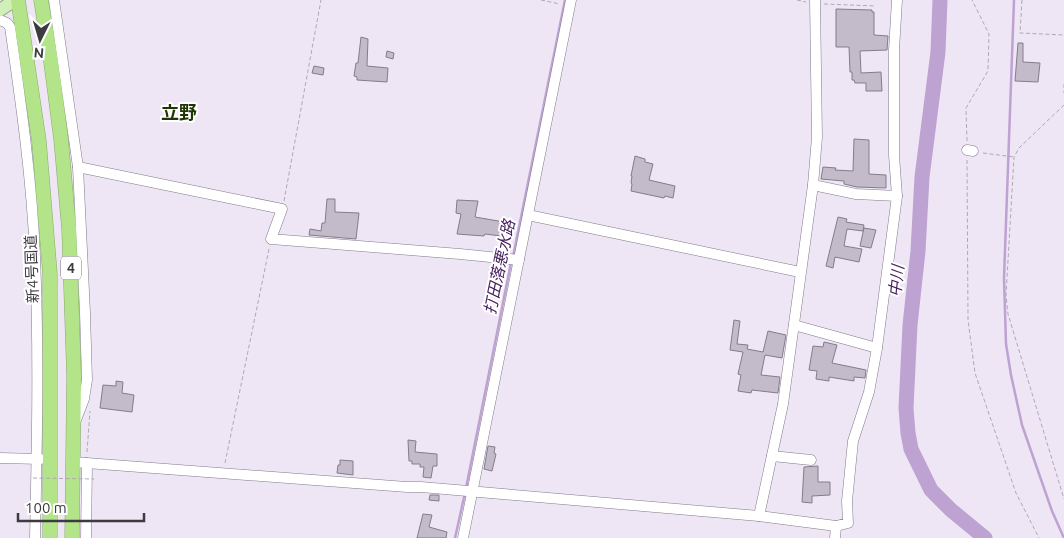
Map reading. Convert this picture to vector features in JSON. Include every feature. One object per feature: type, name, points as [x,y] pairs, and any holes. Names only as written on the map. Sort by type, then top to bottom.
[{"type":"highway","name":"新4号国道","points":[[17,0],[39,141],[47,231],[51,319],[50,538]]},
{"type":"highway","name":"4","points":[[41,0],[52,29],[69,229],[73,322],[73,427],[80,462],[72,538]]},
{"type":"main road","points":[[0,10],[17,0]]},
{"type":"street","points":[[54,0],[52,29],[78,167],[86,313],[87,380],[84,399],[73,427]]},
{"type":"street","points":[[86,538],[80,462],[759,516],[836,526],[848,523],[847,502],[853,441],[858,422],[870,392],[897,196],[894,156],[894,50],[897,0]]},
{"type":"street","points":[[759,516],[783,404],[813,185],[817,137],[815,2]]},
{"type":"street","points":[[463,538],[571,3]]},
{"type":"street","points":[[0,20],[8,23],[20,96],[35,255],[35,538]]},
{"type":"street","points":[[78,167],[282,209],[271,239],[519,260]]},
{"type":"street","points":[[813,185],[856,194],[897,196]]},
{"type":"street","points":[[528,215],[800,272]]},
{"type":"street","points":[[794,325],[877,348]]},
{"type":"street","points":[[772,456],[811,460]]},
{"type":"street","points":[[0,458],[51,460]]},
{"type":"street","points":[[835,538],[836,526]]},
{"type":"path","points":[[282,209],[322,0]]},
{"type":"path","points":[[542,0],[571,3]]},
{"type":"path","points":[[796,0],[876,6]]},
{"type":"path","points":[[972,0],[989,34],[988,71],[966,108],[970,151],[968,320],[975,373],[1016,493],[1039,538]]},
{"type":"path","points":[[1022,0],[1020,33],[1064,35]]},
{"type":"path","points":[[1064,84],[1064,93]]},
{"type":"path","points":[[1064,105],[1019,148],[1014,157],[1006,295],[1008,314],[1064,499]]},
{"type":"path","points":[[970,151],[1014,157]]},
{"type":"path","points":[[224,472],[271,239]]},
{"type":"path","points":[[33,478],[94,479]]},
{"type":"building","points":[[836,9],[872,10],[874,12],[874,35],[888,36],[887,50],[860,51],[861,73],[881,72],[882,91],[866,91],[866,83],[855,83],[852,80],[849,47],[836,47]]},
{"type":"building","points":[[361,37],[368,39],[367,66],[388,68],[387,82],[357,80],[357,77],[354,76],[356,63],[358,63]]},
{"type":"building","points":[[1018,43],[1023,43],[1023,62],[1040,63],[1038,82],[1015,81]]},
{"type":"building","points":[[387,51],[394,53],[393,59],[386,57]]},
{"type":"building","points":[[314,66],[324,68],[323,75],[312,73]]},
{"type":"building","points":[[854,139],[869,140],[869,174],[886,175],[886,188],[857,187],[844,184],[844,181],[821,179],[823,167],[853,171]]},
{"type":"building","points":[[635,156],[653,164],[649,180],[675,186],[673,198],[631,191],[631,176]]},
{"type":"building","points":[[327,199],[335,199],[335,212],[359,213],[356,239],[309,235],[310,229],[321,231],[322,223],[325,223]]},
{"type":"building","points":[[457,200],[478,201],[475,217],[504,222],[501,236],[457,234],[461,214],[456,213]]},
{"type":"building","points":[[838,217],[847,219],[846,222],[864,225],[863,231],[847,229],[844,246],[862,249],[859,262],[835,257],[833,268],[826,266]]},
{"type":"building","points":[[864,228],[876,230],[871,248],[860,246]]},
{"type":"building","points":[[734,320],[740,321],[737,344],[748,345],[747,349],[763,352],[768,331],[786,335],[782,358],[765,355],[761,375],[780,377],[778,393],[752,390],[751,393],[738,391],[741,375],[738,374],[743,352],[730,350]]},
{"type":"building","points":[[824,342],[837,345],[832,363],[866,370],[865,378],[854,377],[854,381],[829,377],[829,381],[816,379],[817,371],[809,370],[813,346],[823,347]]},
{"type":"building","points":[[116,381],[123,382],[122,393],[134,395],[132,412],[100,408],[103,385],[116,386]]},
{"type":"building","points":[[408,440],[416,441],[415,452],[437,454],[437,466],[433,466],[431,478],[423,477],[424,467],[420,467],[420,464],[412,464],[412,461],[409,461]]},
{"type":"building","points":[[488,446],[495,447],[494,453],[496,454],[492,471],[484,469]]},
{"type":"building","points":[[340,460],[353,461],[353,475],[337,473]]},
{"type":"building","points":[[818,466],[818,482],[830,482],[830,495],[812,496],[812,503],[802,502],[804,467]]},
{"type":"building","points":[[430,495],[439,495],[439,501],[429,500]]},
{"type":"building","points":[[423,514],[432,515],[429,527],[447,532],[446,538],[417,538]]},
{"type":"waterway","name":"打田落悪水路","points":[[513,257],[565,0]]},
{"type":"waterway","name":"中川","points":[[940,0],[938,52],[922,177],[918,251],[910,325],[906,408],[908,433],[911,449],[931,490],[951,510],[985,538]]},
{"type":"waterway","points":[[1014,0],[1004,278],[1006,344],[1022,425],[1052,511],[1064,538]]},
{"type":"waterway","name":"打田落悪水路","points":[[466,488],[511,263]]},
{"type":"waterway","name":"打田落悪水路","points":[[455,538],[465,493]]},
{"type":"district","name":"立野","points":[[179,113]]}]
